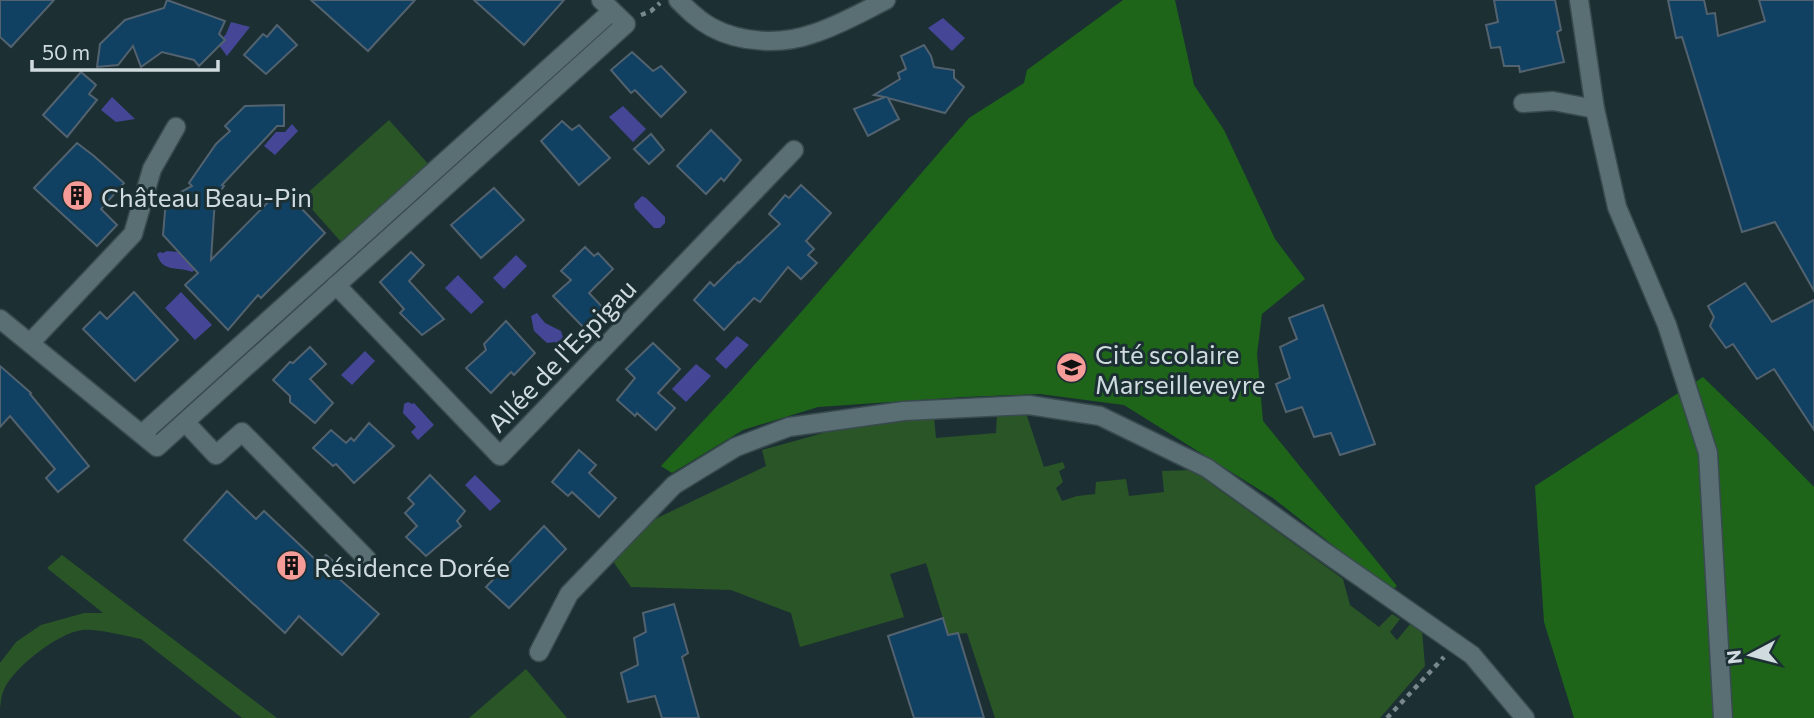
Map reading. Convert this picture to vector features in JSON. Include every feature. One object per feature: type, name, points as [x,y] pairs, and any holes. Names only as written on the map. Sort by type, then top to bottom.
[{"type":"street","points":[[678,0],[691,14],[713,28],[733,36],[761,41],[810,35],[886,0]]},
{"type":"street","points":[[1579,0],[1595,109],[1617,207],[1667,325],[1708,453],[1723,718]]},
{"type":"street","points":[[0,319],[157,447],[626,24],[607,6],[142,434]]},
{"type":"street","points":[[1522,103],[1553,100],[1595,109]]},
{"type":"street","points":[[30,343],[133,234],[152,169],[176,127]]},
{"type":"street","name":"Allée de l'Espigau","points":[[336,285],[500,456],[794,150]]},
{"type":"street","points":[[539,652],[569,594],[674,485],[736,447],[789,427],[904,411],[1029,405],[1100,416],[1207,468],[1472,655],[1525,718]]},
{"type":"street","points":[[185,422],[216,455],[242,432],[367,559]]},
{"type":"path","points":[[636,16],[651,11],[663,0]]},
{"type":"path","points":[[1387,718],[1429,674]]},
{"type":"green space","points":[[1123,0],[1175,0],[1194,85],[1224,130],[1275,239],[1305,279],[1262,314],[1257,354],[1263,421],[1397,586],[1391,591],[1273,498],[1124,405],[1040,394],[818,407],[743,430],[672,473],[661,466],[803,310],[969,118],[1024,83],[1027,70]]},
{"type":"green space","points":[[389,120],[430,166],[343,244],[302,198]]},
{"type":"green space","points":[[1703,377],[1814,487],[1814,718],[1574,718],[1544,622],[1535,486]]},
{"type":"green space","points":[[997,413],[1026,413],[1044,467],[1063,462],[1065,468],[1059,471],[1063,482],[1056,488],[1062,501],[1095,494],[1096,482],[1126,479],[1129,496],[1164,492],[1162,471],[1192,470],[1343,579],[1350,605],[1379,627],[1392,614],[1400,619],[1390,632],[1397,640],[1411,623],[1422,631],[1425,666],[1380,718],[995,718],[967,633],[948,635],[926,563],[890,574],[904,617],[800,647],[791,613],[731,590],[631,587],[612,560],[651,521],[766,466],[762,450],[827,432],[934,417],[936,438],[996,433]]},
{"type":"green space","points":[[62,555],[277,718],[242,718],[141,639],[87,630],[61,638],[25,663],[8,683],[2,694],[0,708],[0,663],[16,642],[41,625],[84,613],[103,613],[47,568]]},
{"type":"green space","points":[[526,669],[567,718],[469,718]]},
{"type":"shaded area","points":[[943,18],[965,38],[952,51],[928,28]]},
{"type":"shaded area","points":[[231,22],[250,27],[227,56],[218,44]]},
{"type":"shaded area","points":[[112,97],[135,119],[116,122],[101,110]]},
{"type":"shaded area","points":[[623,106],[646,129],[633,142],[609,117]]},
{"type":"shaded area","points":[[292,124],[298,131],[275,155],[264,146],[276,132],[285,132]]},
{"type":"shaded area","points":[[642,196],[665,217],[665,223],[660,228],[654,228],[635,208],[634,204]]},
{"type":"shaded area","points":[[167,251],[189,253],[198,267],[192,272],[163,264],[157,254]]},
{"type":"shaded area","points":[[516,255],[527,266],[504,289],[493,278]]},
{"type":"shaded area","points":[[458,275],[484,302],[471,314],[445,288]]},
{"type":"shaded area","points":[[181,292],[212,325],[195,340],[165,308]]},
{"type":"shaded area","points":[[537,313],[545,323],[561,331],[563,337],[560,344],[547,343],[534,331],[531,316]]},
{"type":"shaded area","points":[[737,336],[749,345],[726,369],[715,359]]},
{"type":"shaded area","points":[[365,351],[375,361],[352,385],[341,375]]},
{"type":"shaded area","points":[[696,364],[711,376],[686,402],[672,389]]},
{"type":"shaded area","points":[[414,403],[434,425],[418,440],[411,432],[416,427],[403,413],[404,404]]},
{"type":"shaded area","points":[[475,475],[501,501],[490,511],[465,485]]},
{"type":"building","points":[[0,0],[54,0],[11,47],[0,37]]},
{"type":"building","points":[[167,0],[225,21],[219,34],[225,40],[199,66],[194,60],[162,52],[141,67],[133,46],[118,65],[97,67],[100,44],[125,20],[164,8]]},
{"type":"building","points":[[311,0],[415,0],[368,51]]},
{"type":"building","points":[[474,0],[564,0],[524,45]]},
{"type":"building","points":[[1494,0],[1555,0],[1561,30],[1557,32],[1564,62],[1520,72],[1519,66],[1504,66],[1500,47],[1491,48],[1486,25],[1498,22]]},
{"type":"building","points":[[1668,0],[1704,0],[1707,14],[1715,13],[1718,36],[1765,21],[1759,0],[1814,0],[1814,291],[1775,222],[1742,232],[1682,37],[1676,38]]},
{"type":"building","points":[[277,25],[297,45],[266,74],[244,55],[263,34],[267,37]]},
{"type":"building","points":[[924,45],[934,67],[954,70],[954,78],[964,87],[945,113],[888,98],[899,119],[868,136],[854,109],[885,97],[874,95],[900,79],[898,73],[906,69],[901,56]]},
{"type":"building","points":[[632,52],[653,71],[661,66],[686,92],[661,117],[635,90],[631,93],[611,70]]},
{"type":"building","points":[[81,72],[96,85],[89,94],[97,100],[67,137],[43,115]]},
{"type":"building","points":[[284,105],[284,126],[277,126],[222,185],[224,186],[215,198],[211,260],[282,188],[325,233],[261,298],[258,295],[228,330],[185,285],[198,273],[163,235],[166,200],[192,186],[189,183],[216,144],[230,131],[225,126],[245,106]]},
{"type":"building","points":[[562,121],[572,130],[579,125],[610,158],[579,185],[541,141]]},
{"type":"building","points":[[711,130],[741,160],[724,181],[721,178],[706,194],[677,166]]},
{"type":"building","points":[[651,134],[664,150],[649,164],[634,149]]},
{"type":"building","name":"Château Beau-Pin","points":[[77,143],[124,183],[101,209],[117,225],[97,246],[34,188]]},
{"type":"building","points":[[801,185],[831,213],[806,241],[814,249],[808,255],[817,263],[801,279],[788,267],[760,302],[754,298],[724,330],[694,300],[710,282],[714,286],[780,224],[769,214],[785,195],[789,198]]},
{"type":"building","points":[[494,188],[524,220],[481,258],[451,225]]},
{"type":"building","points":[[585,247],[594,256],[598,253],[613,269],[589,293],[606,311],[586,330],[553,296],[571,280],[561,271]]},
{"type":"building","points":[[411,252],[424,265],[409,281],[444,319],[422,335],[400,313],[404,309],[380,282]]},
{"type":"building","points":[[1745,283],[1772,322],[1814,300],[1814,430],[1774,369],[1757,379],[1733,344],[1726,348],[1710,326],[1714,317],[1708,306]]},
{"type":"building","points":[[134,292],[178,340],[135,381],[83,329],[100,312],[107,319]]},
{"type":"building","points":[[1323,305],[1375,444],[1340,455],[1331,433],[1314,437],[1302,407],[1286,412],[1276,384],[1290,378],[1280,347],[1297,339],[1289,318]]},
{"type":"building","points":[[506,321],[535,353],[514,375],[511,372],[491,393],[466,368],[486,350],[484,344]]},
{"type":"building","points":[[653,343],[680,369],[658,393],[675,408],[656,430],[617,400],[635,378],[626,369]]},
{"type":"building","points":[[310,347],[326,364],[310,379],[333,403],[315,423],[290,402],[290,396],[273,380],[290,362],[293,363]]},
{"type":"building","points":[[0,366],[31,393],[89,466],[58,492],[46,478],[55,469],[10,416],[0,427]]},
{"type":"building","points":[[369,423],[394,446],[354,483],[336,464],[333,466],[313,448],[331,430],[346,443],[351,438],[354,441]]},
{"type":"building","points":[[579,450],[596,465],[589,473],[616,498],[599,517],[572,492],[568,496],[552,482]]},
{"type":"building","points":[[430,475],[465,511],[457,521],[461,526],[426,556],[406,537],[417,526],[405,513],[414,504],[408,498]]},
{"type":"building","name":"Résidence Dorée","points":[[227,491],[256,519],[264,511],[319,563],[326,555],[342,569],[336,576],[379,614],[342,655],[299,616],[285,633],[184,540]]},
{"type":"building","points":[[544,526],[566,549],[509,608],[486,587]]},
{"type":"building","points":[[674,604],[688,653],[682,657],[699,718],[662,718],[655,696],[628,702],[621,673],[638,665],[634,638],[646,632],[643,613]]},
{"type":"building","points":[[943,618],[948,635],[958,633],[984,718],[914,718],[888,636]]},
{"type":"place","name":"Château Beau-Pin","points":[[78,196]]},
{"type":"place","name":"Cité scolaire Marseilleveyre","points":[[1072,368]]},
{"type":"place","name":"Résidence Dorée","points":[[291,566]]}]
